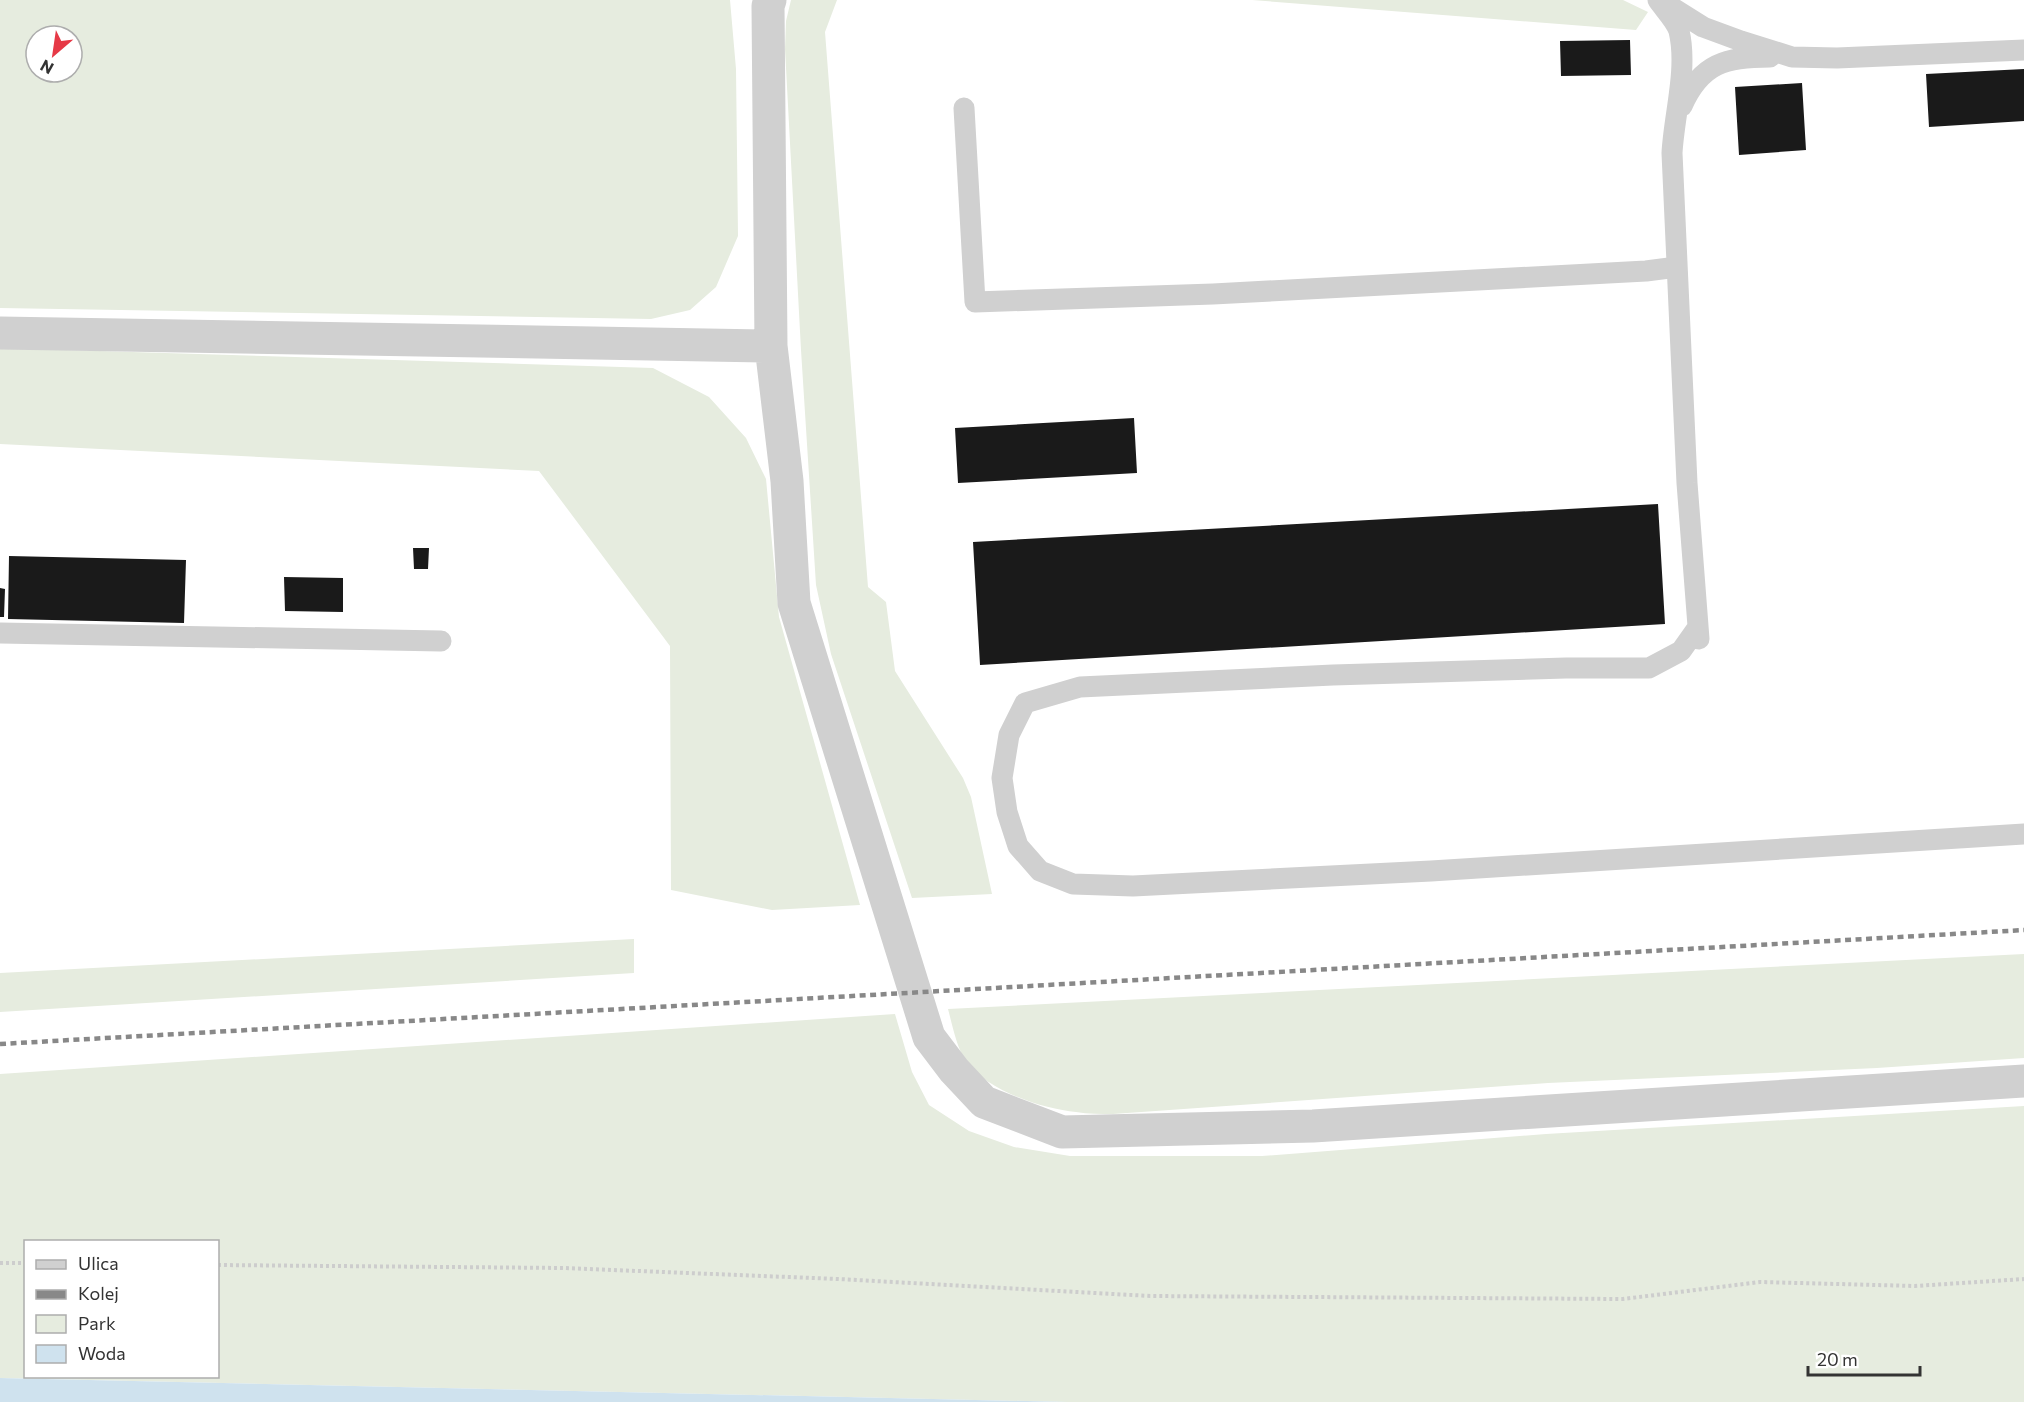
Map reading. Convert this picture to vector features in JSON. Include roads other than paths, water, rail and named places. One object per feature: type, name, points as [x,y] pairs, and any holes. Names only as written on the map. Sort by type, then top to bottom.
[{"type":"street","points":[[768,2],[771,346],[787,481],[794,603],[929,1037],[954,1070],[984,1102],[1062,1132],[1313,1126],[2024,1081]]},
{"type":"street","points":[[0,333],[771,346]]},
{"type":"lane","points":[[1659,0],[1703,27],[1792,57]]},
{"type":"lane","points":[[1659,0],[1678,29],[1682,66],[1671,153],[1687,483],[1699,637],[1681,651],[1649,668],[1566,668],[1344,675],[1080,687],[1025,703],[1009,735],[1002,778],[1007,812],[1018,846],[1040,871],[1073,884],[1133,886],[1431,871],[2024,834]]},
{"type":"lane","points":[[1673,125],[1688,92],[1698,77],[1719,63],[1745,57],[1836,58],[2024,50]]},
{"type":"lane","points":[[964,108],[975,302],[1213,294],[1646,271],[1677,267]]},
{"type":"lane","points":[[0,633],[441,641]]},
{"type":"water","points":[[0,1378],[1068,1402],[0,1402]]},
{"type":"railway","points":[[0,1044],[2024,930]]}]
